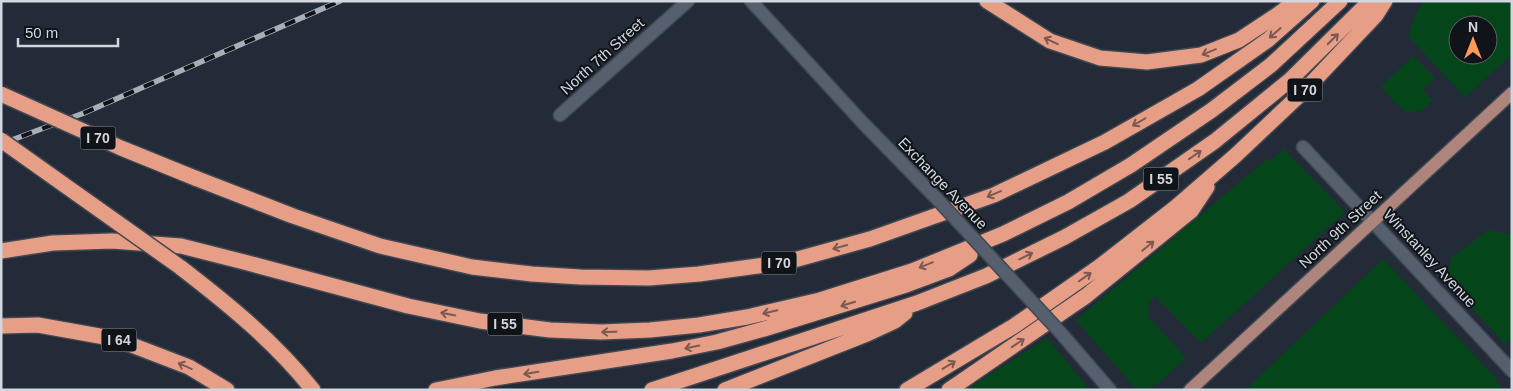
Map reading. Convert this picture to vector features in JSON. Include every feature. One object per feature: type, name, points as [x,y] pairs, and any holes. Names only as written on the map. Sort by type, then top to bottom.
[{"type":"highway","points":[[987,1],[1050,41],[1100,58],[1147,62],[1201,55],[1239,40],[1296,1]]},
{"type":"highway","name":"I 70","points":[[1,94],[121,148],[195,178],[293,216],[380,246],[472,267],[580,277],[649,278],[699,274],[786,262],[870,239],[994,195],[1105,142],[1198,89],[1268,40],[1312,1]]},
{"type":"highway","name":"I 55","points":[[1,251],[53,243],[112,240],[181,246],[408,306],[480,321],[541,329],[602,332],[675,328],[723,322],[828,298],[889,279],[1003,234],[1047,213],[1090,190],[1192,125],[1270,65],[1340,1]]},
{"type":"highway","name":"I 55","points":[[652,390],[917,303],[986,276],[1064,237],[1129,201],[1215,141],[1290,80],[1370,1]]},
{"type":"highway","name":"I 70","points":[[907,390],[1014,326],[1099,267],[1176,207],[1218,171],[1307,88],[1376,16],[1385,1]]},
{"type":"highway","points":[[1,140],[180,267],[220,298],[264,337],[313,390]]},
{"type":"highway","points":[[948,390],[1101,284],[1191,210],[1218,171]]},
{"type":"highway","points":[[436,390],[455,388],[496,378],[672,352],[764,330],[862,300],[949,268],[1003,234]]},
{"type":"highway","points":[[726,390],[867,334],[895,321],[917,303]]},
{"type":"highway","name":"I 64","points":[[1,326],[38,325],[116,339],[189,367],[227,390]]},
{"type":"main road","name":"North 9th Street","points":[[1190,390],[1512,93]]},
{"type":"street","name":"North 7th Street","points":[[560,115],[688,1]]},
{"type":"street","name":"Exchange Avenue","points":[[751,1],[1060,332],[1110,390]]},
{"type":"street","name":"Winstanley Avenue","points":[[1303,147],[1512,371]]},
{"type":"green space","points":[[1424,1],[1512,1],[1512,54],[1465,97],[1408,36],[1416,13]]},
{"type":"green space","points":[[1413,56],[1435,78],[1423,90],[1433,100],[1421,111],[1406,112],[1392,100],[1381,86]]},
{"type":"green space","points":[[1284,149],[1345,212],[1201,343],[1155,296],[1149,302],[1148,316],[1186,358],[1160,382],[1148,389],[1134,387],[1076,320],[1267,159],[1270,161]]},
{"type":"green space","points":[[1488,230],[1508,234],[1512,231],[1512,340],[1505,344],[1448,282],[1451,258]]},
{"type":"green space","points":[[1383,259],[1497,379],[1496,381],[1503,390],[1245,390]]},
{"type":"green space","points":[[1047,338],[1090,390],[966,390]]},
{"type":"railway","points":[[1,144],[84,113],[340,1]]}]
